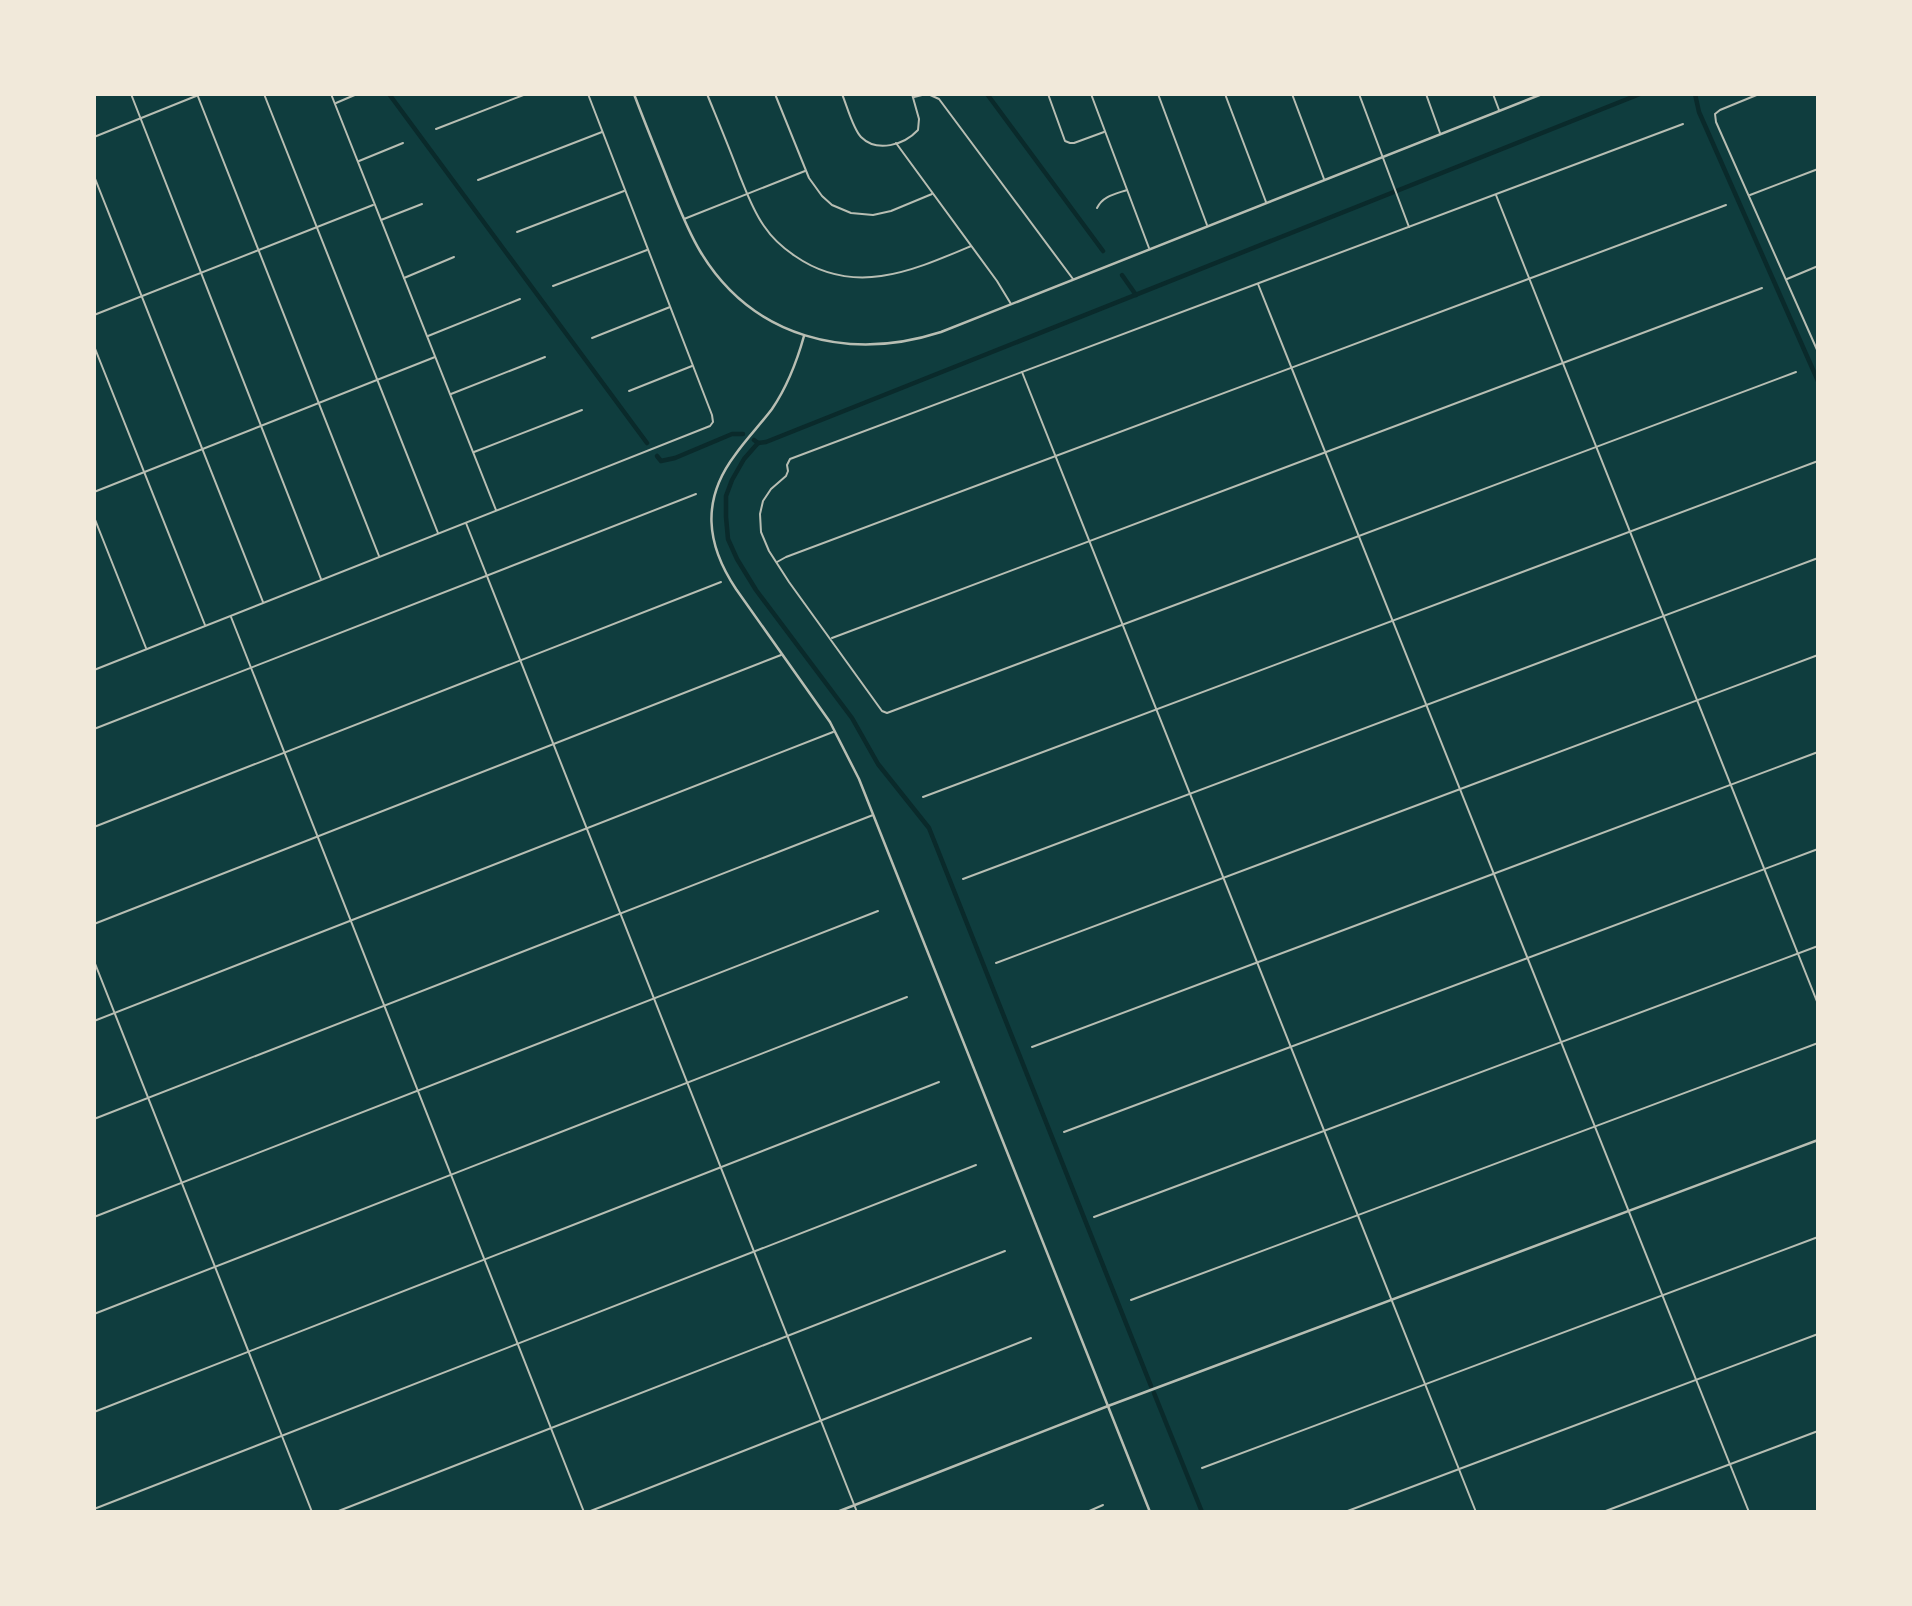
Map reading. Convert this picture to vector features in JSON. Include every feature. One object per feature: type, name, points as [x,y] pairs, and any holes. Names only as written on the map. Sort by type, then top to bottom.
[{"type":"street","points":[[131,94],[322,580]]},
{"type":"street","points":[[94,137],[201,94]]},
{"type":"street","points":[[264,94],[438,534]]},
{"type":"street","points":[[331,94],[496,511]]},
{"type":"street","points":[[335,103],[356,94]]},
{"type":"street","points":[[436,129],[526,94]]},
{"type":"street","points":[[94,670],[710,426],[713,422],[712,415],[588,94]]},
{"type":"street","points":[[634,94],[684,219],[704,257],[729,289],[759,313],[786,328],[826,341],[859,346],[901,343],[941,332],[1542,94]]},
{"type":"street","points":[[707,94],[763,224],[780,244],[809,264],[839,275],[862,278],[891,275],[912,270],[971,246]]},
{"type":"street","points":[[775,94],[815,188],[841,210],[856,214],[885,213],[932,194]]},
{"type":"street","points":[[842,94],[860,136],[876,145],[886,146],[896,144],[918,130],[919,119],[913,96],[927,94],[939,99],[1073,280]]},
{"type":"street","points":[[1048,94],[1065,141],[1074,143],[1105,131]]},
{"type":"street","points":[[1091,94],[1149,250]]},
{"type":"street","points":[[1158,94],[1208,226]]},
{"type":"street","points":[[1225,94],[1266,203]]},
{"type":"street","points":[[1292,94],[1324,180]]},
{"type":"street","points":[[1359,94],[1409,227]]},
{"type":"street","points":[[1426,94],[1441,134]]},
{"type":"street","points":[[1493,94],[1499,111]]},
{"type":"street","points":[[1759,94],[1715,114],[1716,122],[1818,352]]},
{"type":"street","points":[[197,95],[380,557]]},
{"type":"street","points":[[1682,124],[790,459],[786,476],[766,495],[760,514],[761,532],[766,545],[882,711],[887,713],[1796,372]]},
{"type":"street","points":[[478,180],[603,132]]},
{"type":"street","points":[[358,161],[403,143]]},
{"type":"street","points":[[896,144],[1011,304]]},
{"type":"street","points":[[1749,196],[1818,169]]},
{"type":"street","points":[[684,219],[806,170]]},
{"type":"street","points":[[94,176],[263,603]]},
{"type":"street","points":[[517,232],[625,190]]},
{"type":"street","points":[[1097,208],[1102,200],[1127,190]]},
{"type":"street","points":[[1495,194],[1818,1004]]},
{"type":"street","points":[[94,315],[375,204]]},
{"type":"street","points":[[381,220],[422,204]]},
{"type":"street","points":[[776,562],[1726,205]]},
{"type":"street","points":[[553,286],[648,249]]},
{"type":"street","points":[[404,278],[454,257]]},
{"type":"street","points":[[1786,279],[1818,267]]},
{"type":"street","points":[[1258,283],[1749,1511]]},
{"type":"street","points":[[831,638],[1762,288]]},
{"type":"street","points":[[427,336],[520,299]]},
{"type":"street","points":[[592,338],[670,307]]},
{"type":"street","points":[[804,335],[792,371],[777,400],[734,455],[716,490],[712,512],[713,540],[720,562],[736,589],[835,731],[853,766],[1150,1511]]},
{"type":"street","points":[[94,346],[205,626]]},
{"type":"street","points":[[450,394],[545,357]]},
{"type":"street","points":[[94,492],[435,358]]},
{"type":"street","points":[[629,391],[693,366]]},
{"type":"street","points":[[1021,372],[1476,1511]]},
{"type":"street","points":[[473,452],[582,410]]},
{"type":"street","points":[[923,797],[1818,461]]},
{"type":"street","points":[[94,729],[696,494]]},
{"type":"street","points":[[94,517],[147,649]]},
{"type":"street","points":[[466,523],[857,1511]]},
{"type":"street","points":[[963,879],[1818,558]]},
{"type":"street","points":[[94,827],[721,582]]},
{"type":"street","points":[[230,616],[586,1511],[1031,1338]]},
{"type":"street","points":[[94,924],[782,655]]},
{"type":"street","points":[[996,963],[1818,655]]},
{"type":"street","points":[[94,1021],[835,731]]},
{"type":"street","points":[[1032,1047],[1818,752]]},
{"type":"street","points":[[94,1119],[874,814]]},
{"type":"street","points":[[1064,1132],[1818,849]]},
{"type":"street","points":[[94,1217],[878,911]]},
{"type":"street","points":[[1094,1217],[1818,946]]},
{"type":"street","points":[[94,961],[312,1511]]},
{"type":"street","points":[[94,1314],[907,997]]},
{"type":"street","points":[[1131,1300],[1818,1043]]},
{"type":"street","points":[[94,1412],[939,1082]]},
{"type":"street","points":[[837,1511],[1108,1406],[1818,1140]]},
{"type":"street","points":[[94,1509],[976,1165]]},
{"type":"street","points":[[1202,1468],[1818,1237]]},
{"type":"street","points":[[336,1511],[1005,1251]]},
{"type":"street","points":[[1345,1511],[1818,1334]]},
{"type":"street","points":[[1603,1511],[1818,1431]]},
{"type":"street","points":[[1087,1511],[1103,1505]]},
{"type":"waterway","points":[[389,94],[647,443]]},
{"type":"waterway","points":[[987,94],[1103,251]]},
{"type":"waterway","points":[[754,440],[758,443],[766,442],[1640,94]]},
{"type":"waterway","points":[[1695,94],[1699,112],[1818,381]]},
{"type":"waterway","points":[[1122,275],[1136,295]]},
{"type":"waterway","points":[[657,456],[661,461],[675,458],[732,434],[743,434]]},
{"type":"waterway","points":[[758,443],[744,459],[726,496],[728,539],[756,590],[852,718],[878,764],[929,828],[1151,1386]]},
{"type":"waterway","points":[[1154,1393],[1202,1512]]}]
